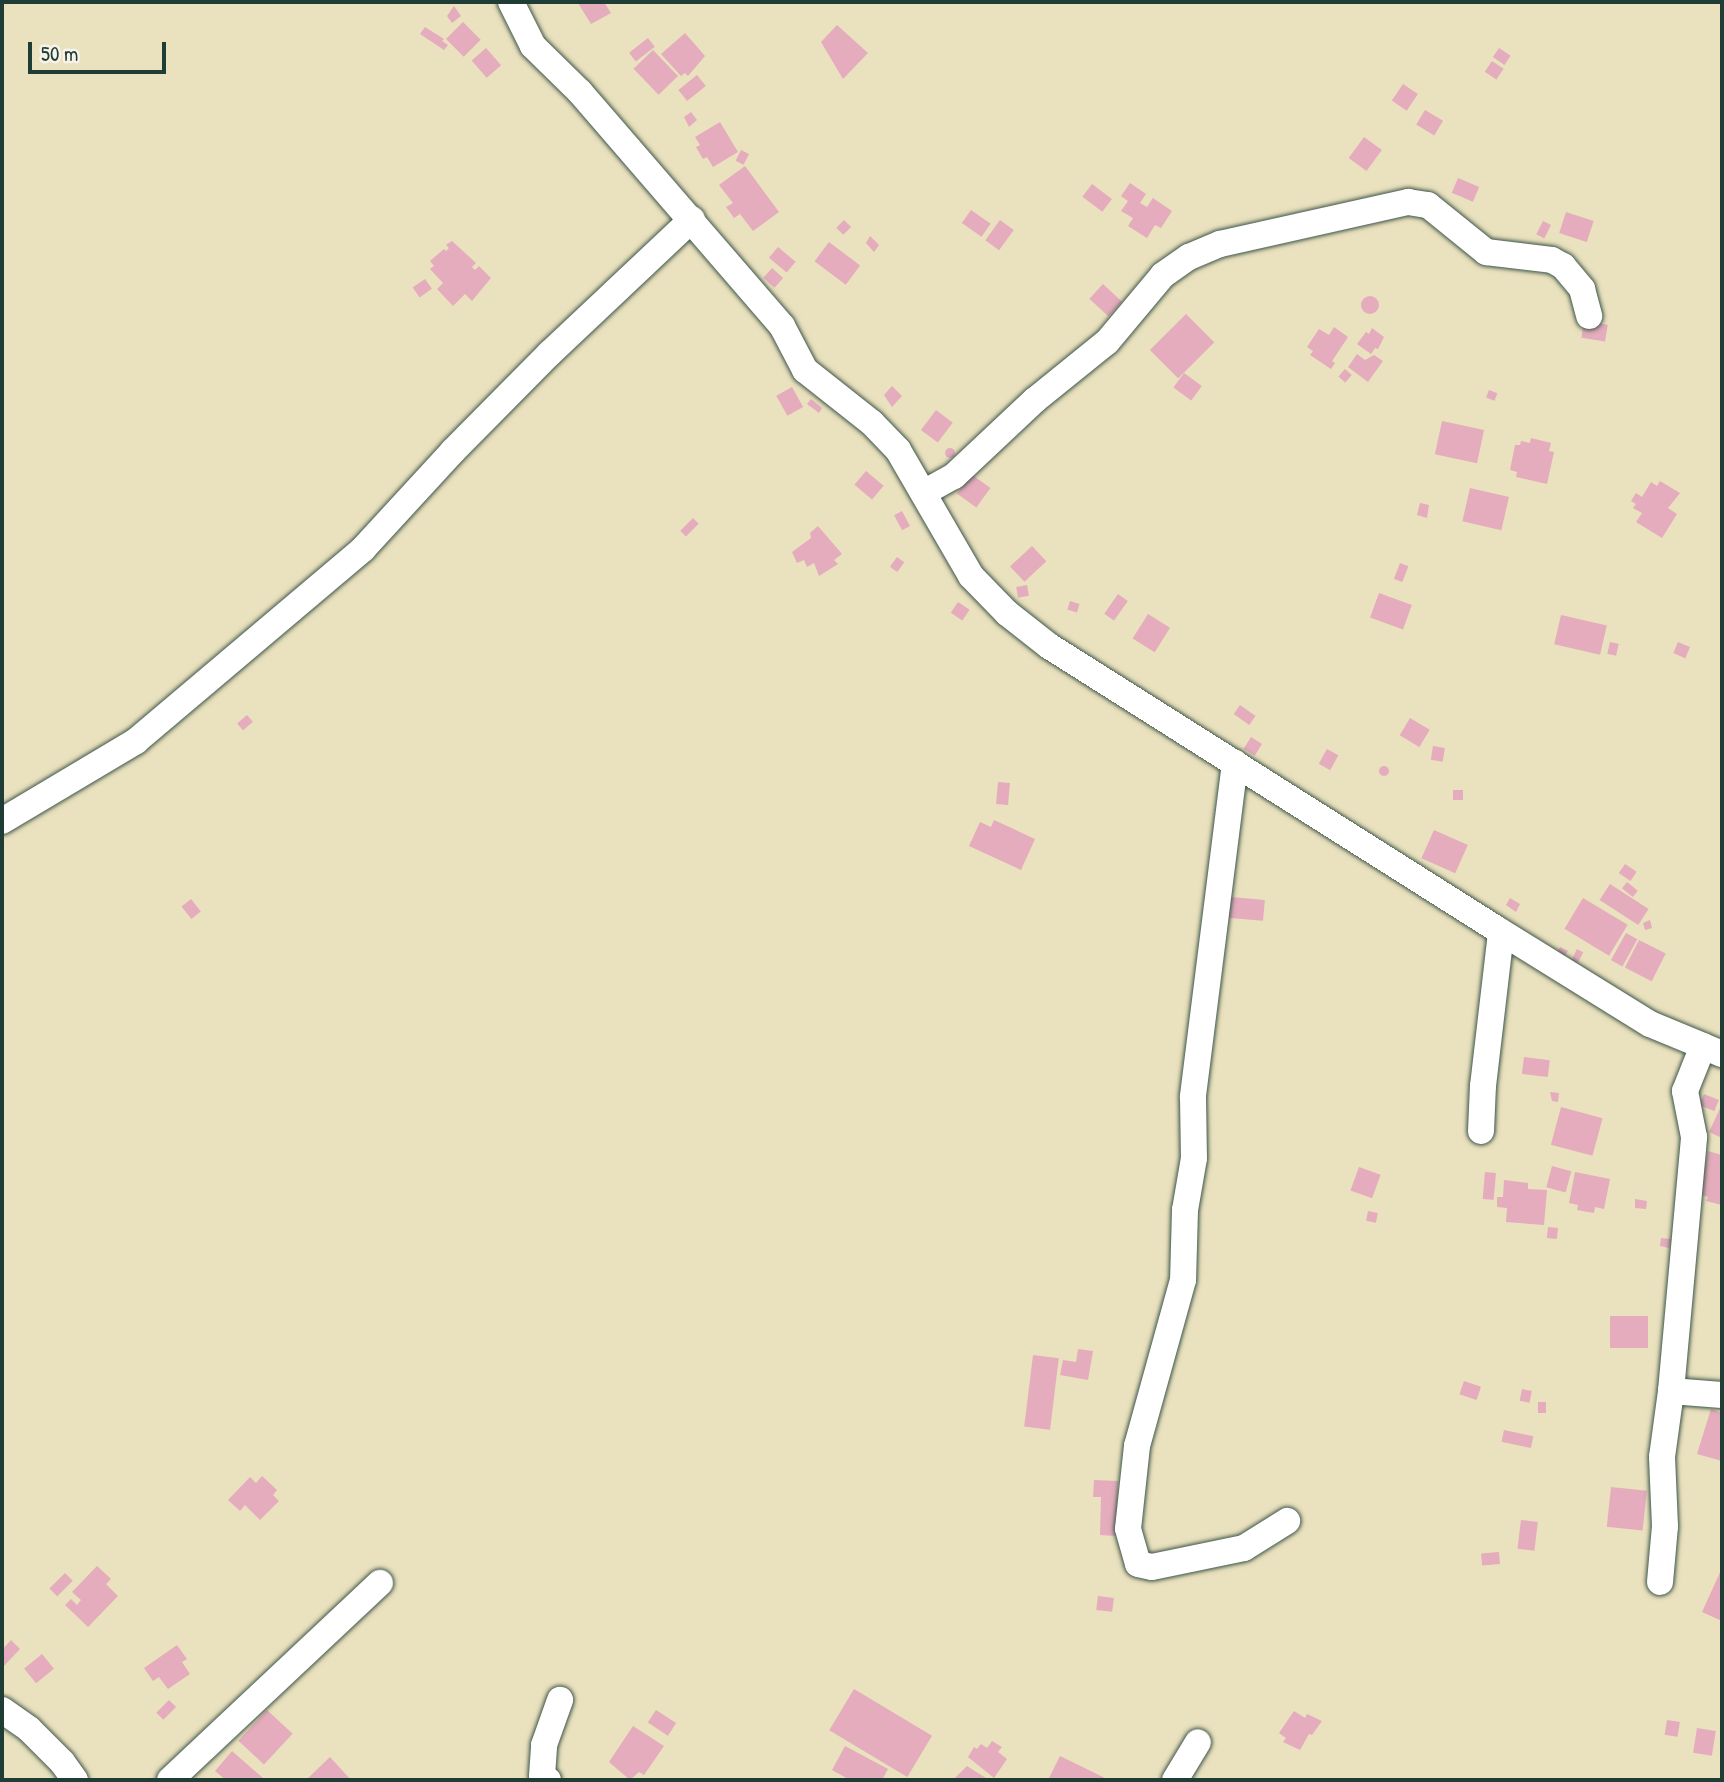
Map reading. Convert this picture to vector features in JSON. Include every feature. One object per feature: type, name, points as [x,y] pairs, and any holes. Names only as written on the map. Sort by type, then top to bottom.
[{"type":"street","points":[[511,2],[533,46],[580,92],[782,326],[805,370],[883,433],[925,492],[971,576],[1007,613],[1049,646],[1650,1024],[1713,1050],[1685,1091],[1694,1137],[1671,1391],[1662,1457],[1665,1526],[1660,1582]]},
{"type":"street","points":[[925,492],[954,476],[1060,377],[1107,342],[1163,275],[1189,257],[1220,244],[1408,202],[1428,205],[1486,251],[1552,260],[1563,266],[1583,289],[1589,316]]},
{"type":"street","points":[[2,821],[136,741],[363,549],[531,373],[692,219]]},
{"type":"street","points":[[1235,763],[1193,1097],[1194,1158],[1185,1210],[1183,1280],[1137,1446],[1128,1529],[1138,1563],[1152,1567],[1244,1548],[1287,1521]]},
{"type":"street","points":[[1481,1130],[1486,1058],[1502,932]]},
{"type":"street","points":[[1671,1391],[1722,1395]]},
{"type":"street","points":[[170,1780],[380,1583]]},
{"type":"street","points":[[548,1780],[542,1776],[544,1745],[560,1700]]},
{"type":"street","points":[[2,1710],[29,1729],[62,1762],[75,1780]]},
{"type":"street","points":[[1175,1780],[1198,1742]]},
{"type":"building","points":[[604,2],[611,13],[591,24],[578,3]]},
{"type":"building","points":[[454,6],[461,16],[452,23],[447,16]]},
{"type":"building","points":[[463,22],[481,40],[464,57],[446,39]]},
{"type":"building","points":[[837,25],[868,53],[843,79],[821,42]]},
{"type":"building","points":[[425,27],[444,39],[442,41],[448,45],[444,50],[420,34]]},
{"type":"building","points":[[685,33],[705,56],[688,76],[685,73],[681,76],[661,54]]},
{"type":"building","points":[[648,38],[655,47],[636,61],[629,53]]},
{"type":"building","points":[[486,48],[501,65],[487,78],[472,60]]},
{"type":"building","points":[[1499,48],[1511,56],[1504,65],[1493,57]]},
{"type":"building","points":[[653,50],[678,76],[659,95],[634,69]]},
{"type":"building","points":[[1492,61],[1504,69],[1496,80],[1485,72]]},
{"type":"building","points":[[697,75],[706,86],[687,101],[678,90]]},
{"type":"building","points":[[1403,84],[1418,94],[1407,111],[1392,101]]},
{"type":"building","points":[[1425,110],[1443,121],[1434,135],[1416,125]]},
{"type":"building","points":[[691,112],[697,120],[689,127],[684,117]]},
{"type":"building","points":[[720,122],[738,152],[713,167],[707,157],[703,159],[696,147],[700,145],[695,137]]},
{"type":"building","points":[[1364,137],[1382,150],[1367,171],[1349,158]]},
{"type":"building","points":[[741,150],[749,154],[744,165],[736,161]]},
{"type":"building","points":[[745,166],[779,212],[753,231],[740,214],[734,218],[726,207],[733,203],[719,185]]},
{"type":"building","points":[[1458,178],[1479,187],[1473,202],[1452,193]]},
{"type":"building","points":[[1130,183],[1146,194],[1140,203],[1147,207],[1153,198],[1172,211],[1161,228],[1155,225],[1147,238],[1128,226],[1133,218],[1121,211],[1128,201],[1121,196]]},
{"type":"building","points":[[1092,184],[1112,199],[1102,212],[1082,197]]},
{"type":"building","points":[[971,210],[991,224],[981,237],[962,223]]},
{"type":"building","points":[[1566,212],[1594,221],[1587,242],[1559,233]]},
{"type":"building","points":[[844,220],[851,227],[843,235],[836,228]]},
{"type":"building","points":[[1000,220],[1014,230],[999,250],[985,240]]},
{"type":"building","points":[[1543,221],[1551,225],[1544,238],[1536,234]]},
{"type":"building","points":[[870,236],[879,245],[874,252],[866,243]]},
{"type":"building","points":[[452,241],[476,263],[472,267],[475,270],[479,266],[491,278],[472,301],[465,294],[453,306],[437,289],[443,283],[430,269],[434,266],[430,261],[444,249],[446,251],[449,248],[446,245]]},
{"type":"building","points":[[829,242],[860,265],[846,285],[815,261]]},
{"type":"building","points":[[778,247],[796,262],[787,273],[769,258]]},
{"type":"building","points":[[772,268],[783,278],[774,288],[763,278]]},
{"type":"building","points":[[425,279],[432,289],[420,297],[413,288]]},
{"type":"building","points":[[1103,284],[1122,302],[1108,316],[1089,299]]},
{"type":"building","points":[[1370,296],[1376,299],[1379,305],[1376,311],[1370,314],[1364,311],[1361,305],[1364,299]]},
{"type":"building","points":[[1186,314],[1214,342],[1178,378],[1150,350]]},
{"type":"building","points":[[1584,321],[1608,325],[1605,342],[1581,338]]},
{"type":"building","points":[[1334,327],[1348,337],[1332,361],[1335,363],[1331,369],[1310,355],[1313,351],[1307,347],[1319,329],[1329,335]]},
{"type":"building","points":[[1372,328],[1384,337],[1378,349],[1375,348],[1371,354],[1357,344]]},
{"type":"building","points":[[1357,354],[1365,360],[1374,355],[1383,361],[1368,382],[1348,367]]},
{"type":"building","points":[[1345,369],[1352,375],[1345,382],[1338,377]]},
{"type":"building","points":[[1184,373],[1202,386],[1191,400],[1173,388]]},
{"type":"building","points":[[892,386],[902,396],[892,407],[884,395]]},
{"type":"building","points":[[792,387],[803,407],[787,416],[776,396]]},
{"type":"building","points":[[1489,390],[1497,393],[1495,401],[1486,397]]},
{"type":"building","points":[[811,399],[822,408],[819,413],[807,404]]},
{"type":"building","points":[[936,410],[953,423],[938,443],[921,430]]},
{"type":"building","points":[[1442,421],[1484,430],[1477,463],[1435,454]]},
{"type":"building","points":[[1531,438],[1551,443],[1549,451],[1554,452],[1547,484],[1516,477],[1517,472],[1510,470],[1515,445],[1520,445],[1521,441],[1530,443]]},
{"type":"building","points":[[950,448],[954,449],[954,457],[950,458],[946,457],[945,453],[946,449]]},
{"type":"building","points":[[866,471],[884,486],[872,500],[854,485]]},
{"type":"building","points":[[971,474],[990,488],[976,508],[957,493]]},
{"type":"building","points":[[1660,481],[1680,493],[1668,508],[1677,514],[1662,538],[1636,522],[1642,513],[1633,508],[1636,504],[1631,501],[1636,493],[1642,497],[1651,482],[1657,486]]},
{"type":"building","points":[[1470,488],[1509,497],[1501,530],[1462,521]]},
{"type":"building","points":[[1420,503],[1429,505],[1427,518],[1417,515]]},
{"type":"building","points":[[902,511],[910,526],[902,530],[894,515]]},
{"type":"building","points":[[693,518],[699,524],[686,536],[680,531]]},
{"type":"building","points":[[818,526],[842,554],[834,560],[838,564],[819,576],[814,563],[807,567],[804,560],[797,563],[792,552],[811,538],[810,533]]},
{"type":"building","points":[[1032,546],[1046,561],[1024,582],[1010,566]]},
{"type":"building","points":[[897,557],[904,562],[897,572],[890,567]]},
{"type":"building","points":[[1400,563],[1408,566],[1402,582],[1394,579]]},
{"type":"building","points":[[1027,585],[1029,596],[1018,598],[1016,587]]},
{"type":"building","points":[[1379,593],[1412,605],[1403,629],[1370,617]]},
{"type":"building","points":[[1118,594],[1128,601],[1114,621],[1104,614]]},
{"type":"building","points":[[1070,601],[1080,604],[1077,613],[1067,610]]},
{"type":"building","points":[[958,602],[970,610],[962,621],[951,613]]},
{"type":"building","points":[[1148,614],[1170,628],[1155,652],[1133,639]]},
{"type":"building","points":[[1561,615],[1607,626],[1600,655],[1554,644]]},
{"type":"building","points":[[1610,642],[1619,644],[1616,656],[1607,654]]},
{"type":"building","points":[[1678,642],[1690,647],[1685,658],[1673,653]]},
{"type":"building","points":[[1240,705],[1256,716],[1249,725],[1234,714]]},
{"type":"building","points":[[247,715],[253,722],[243,730],[237,724]]},
{"type":"building","points":[[1410,718],[1430,730],[1419,747],[1400,735]]},
{"type":"building","points":[[1251,737],[1262,744],[1255,756],[1244,749]]},
{"type":"building","points":[[1433,746],[1445,748],[1443,762],[1431,760]]},
{"type":"building","points":[[1327,749],[1338,755],[1330,770],[1319,764]]},
{"type":"building","points":[[1384,766],[1388,767],[1388,775],[1384,776],[1380,775],[1379,771],[1380,767]]},
{"type":"building","points":[[998,782],[1010,783],[1008,805],[996,804]]},
{"type":"building","points":[[1453,790],[1463,790],[1463,800],[1453,800]]},
{"type":"building","points":[[994,820],[1035,839],[1021,870],[969,846],[980,822],[991,827]]},
{"type":"building","points":[[1434,830],[1468,845],[1455,873],[1421,858]]},
{"type":"building","points":[[1625,864],[1637,872],[1630,881],[1619,873]]},
{"type":"building","points":[[1627,882],[1638,891],[1633,897],[1622,888]]},
{"type":"building","points":[[1610,884],[1649,909],[1638,925],[1600,900]]},
{"type":"building","points":[[1220,896],[1265,900],[1263,921],[1218,917]]},
{"type":"building","points":[[1510,898],[1520,904],[1516,912],[1506,905]]},
{"type":"building","points":[[1583,898],[1628,925],[1609,956],[1564,929]]},
{"type":"building","points":[[191,899],[201,912],[191,919],[182,906]]},
{"type":"building","points":[[1650,920],[1652,928],[1645,930],[1643,923]]},
{"type":"building","points":[[1626,933],[1637,939],[1622,966],[1611,960]]},
{"type":"building","points":[[1639,940],[1666,954],[1652,981],[1625,968]]},
{"type":"building","points":[[1560,947],[1568,951],[1563,958],[1556,953]]},
{"type":"building","points":[[1577,949],[1583,952],[1578,963],[1572,960]]},
{"type":"building","points":[[1524,1057],[1550,1060],[1548,1077],[1522,1074]]},
{"type":"building","points":[[1550,1092],[1559,1093],[1558,1102],[1552,1101]]},
{"type":"building","points":[[1704,1094],[1719,1100],[1714,1111],[1700,1105]]},
{"type":"building","points":[[1722,1104],[1722,1138],[1709,1132]]},
{"type":"building","points":[[1561,1107],[1603,1118],[1592,1156],[1551,1145]]},
{"type":"building","points":[[1708,1151],[1722,1155],[1722,1205],[1706,1201],[1708,1197],[1699,1194]]},
{"type":"building","points":[[1552,1166],[1571,1171],[1566,1192],[1546,1187]]},
{"type":"building","points":[[1359,1167],[1381,1175],[1372,1198],[1350,1190]]},
{"type":"building","points":[[1485,1172],[1496,1173],[1494,1200],[1483,1199]]},
{"type":"building","points":[[1575,1172],[1610,1179],[1604,1209],[1595,1207],[1594,1213],[1577,1210],[1578,1205],[1569,1203]]},
{"type":"building","points":[[1504,1180],[1528,1183],[1528,1189],[1547,1190],[1544,1225],[1506,1222],[1507,1208],[1497,1207],[1497,1197],[1503,1197]]},
{"type":"building","points":[[1635,1199],[1647,1201],[1646,1209],[1635,1208]]},
{"type":"building","points":[[1368,1211],[1378,1213],[1376,1223],[1366,1221]]},
{"type":"building","points":[[1548,1227],[1558,1228],[1557,1239],[1547,1238]]},
{"type":"building","points":[[1661,1238],[1671,1239],[1669,1248],[1660,1246]]},
{"type":"building","points":[[1610,1316],[1648,1316],[1648,1348],[1610,1348]]},
{"type":"building","points":[[1078,1349],[1093,1351],[1088,1380],[1060,1375],[1063,1360],[1076,1362]]},
{"type":"building","points":[[1033,1355],[1059,1358],[1050,1430],[1024,1426]]},
{"type":"building","points":[[1464,1381],[1481,1387],[1476,1400],[1459,1394]]},
{"type":"building","points":[[1522,1389],[1532,1391],[1530,1403],[1520,1401]]},
{"type":"building","points":[[1538,1402],[1546,1402],[1546,1413],[1538,1413]]},
{"type":"building","points":[[1711,1409],[1722,1413],[1722,1461],[1697,1454]]},
{"type":"building","points":[[1504,1430],[1533,1436],[1531,1448],[1502,1442]]},
{"type":"building","points":[[262,1476],[277,1490],[273,1495],[279,1501],[260,1520],[245,1505],[240,1511],[228,1500],[250,1477],[256,1483]]},
{"type":"building","points":[[1094,1480],[1118,1481],[1116,1536],[1100,1535],[1101,1497],[1093,1497]]},
{"type":"building","points":[[1611,1487],[1647,1491],[1643,1531],[1607,1527]]},
{"type":"building","points":[[1521,1520],[1538,1522],[1534,1551],[1517,1549]]},
{"type":"building","points":[[1499,1552],[1500,1564],[1482,1566],[1481,1554]]},
{"type":"building","points":[[97,1566],[111,1579],[106,1584],[118,1596],[88,1627],[65,1605],[71,1599],[77,1605],[81,1600],[72,1592]]},
{"type":"building","points":[[1722,1568],[1722,1621],[1702,1612]]},
{"type":"building","points":[[65,1573],[73,1581],[57,1596],[49,1589]]},
{"type":"building","points":[[1098,1596],[1114,1598],[1112,1612],[1096,1610]]},
{"type":"building","points":[[11,1640],[20,1649],[2,1668],[2,1650]]},
{"type":"building","points":[[177,1645],[187,1659],[182,1662],[190,1674],[168,1689],[159,1677],[153,1681],[144,1668]]},
{"type":"building","points":[[42,1654],[54,1669],[36,1683],[24,1668]]},
{"type":"building","points":[[854,1689],[932,1736],[907,1777],[829,1730]]},
{"type":"building","points":[[169,1700],[176,1707],[163,1720],[156,1713]]},
{"type":"building","points":[[267,1710],[293,1734],[264,1765],[238,1741]]},
{"type":"building","points":[[656,1710],[676,1723],[668,1736],[648,1723]]},
{"type":"building","points":[[1294,1711],[1305,1718],[1307,1714],[1322,1721],[1312,1735],[1309,1734],[1300,1750],[1283,1742],[1286,1738],[1279,1733]]},
{"type":"building","points":[[1667,1720],[1680,1722],[1677,1737],[1665,1735]]},
{"type":"building","points":[[633,1726],[664,1746],[644,1775],[639,1772],[630,1780],[609,1762]]},
{"type":"building","points":[[1697,1728],[1716,1731],[1712,1756],[1693,1753]]},
{"type":"building","points":[[992,1741],[1002,1747],[998,1752],[1007,1759],[994,1778],[968,1757],[974,1747],[977,1749],[981,1744],[987,1748]]},
{"type":"building","points":[[845,1746],[888,1769],[882,1780],[850,1780],[832,1770]]},
{"type":"building","points":[[232,1751],[263,1778],[226,1780],[215,1771]]},
{"type":"building","points":[[1060,1756],[1105,1778],[1048,1780]]},
{"type":"building","points":[[330,1757],[351,1780],[306,1780]]},
{"type":"building","points":[[967,1766],[989,1780],[953,1780]]}]
